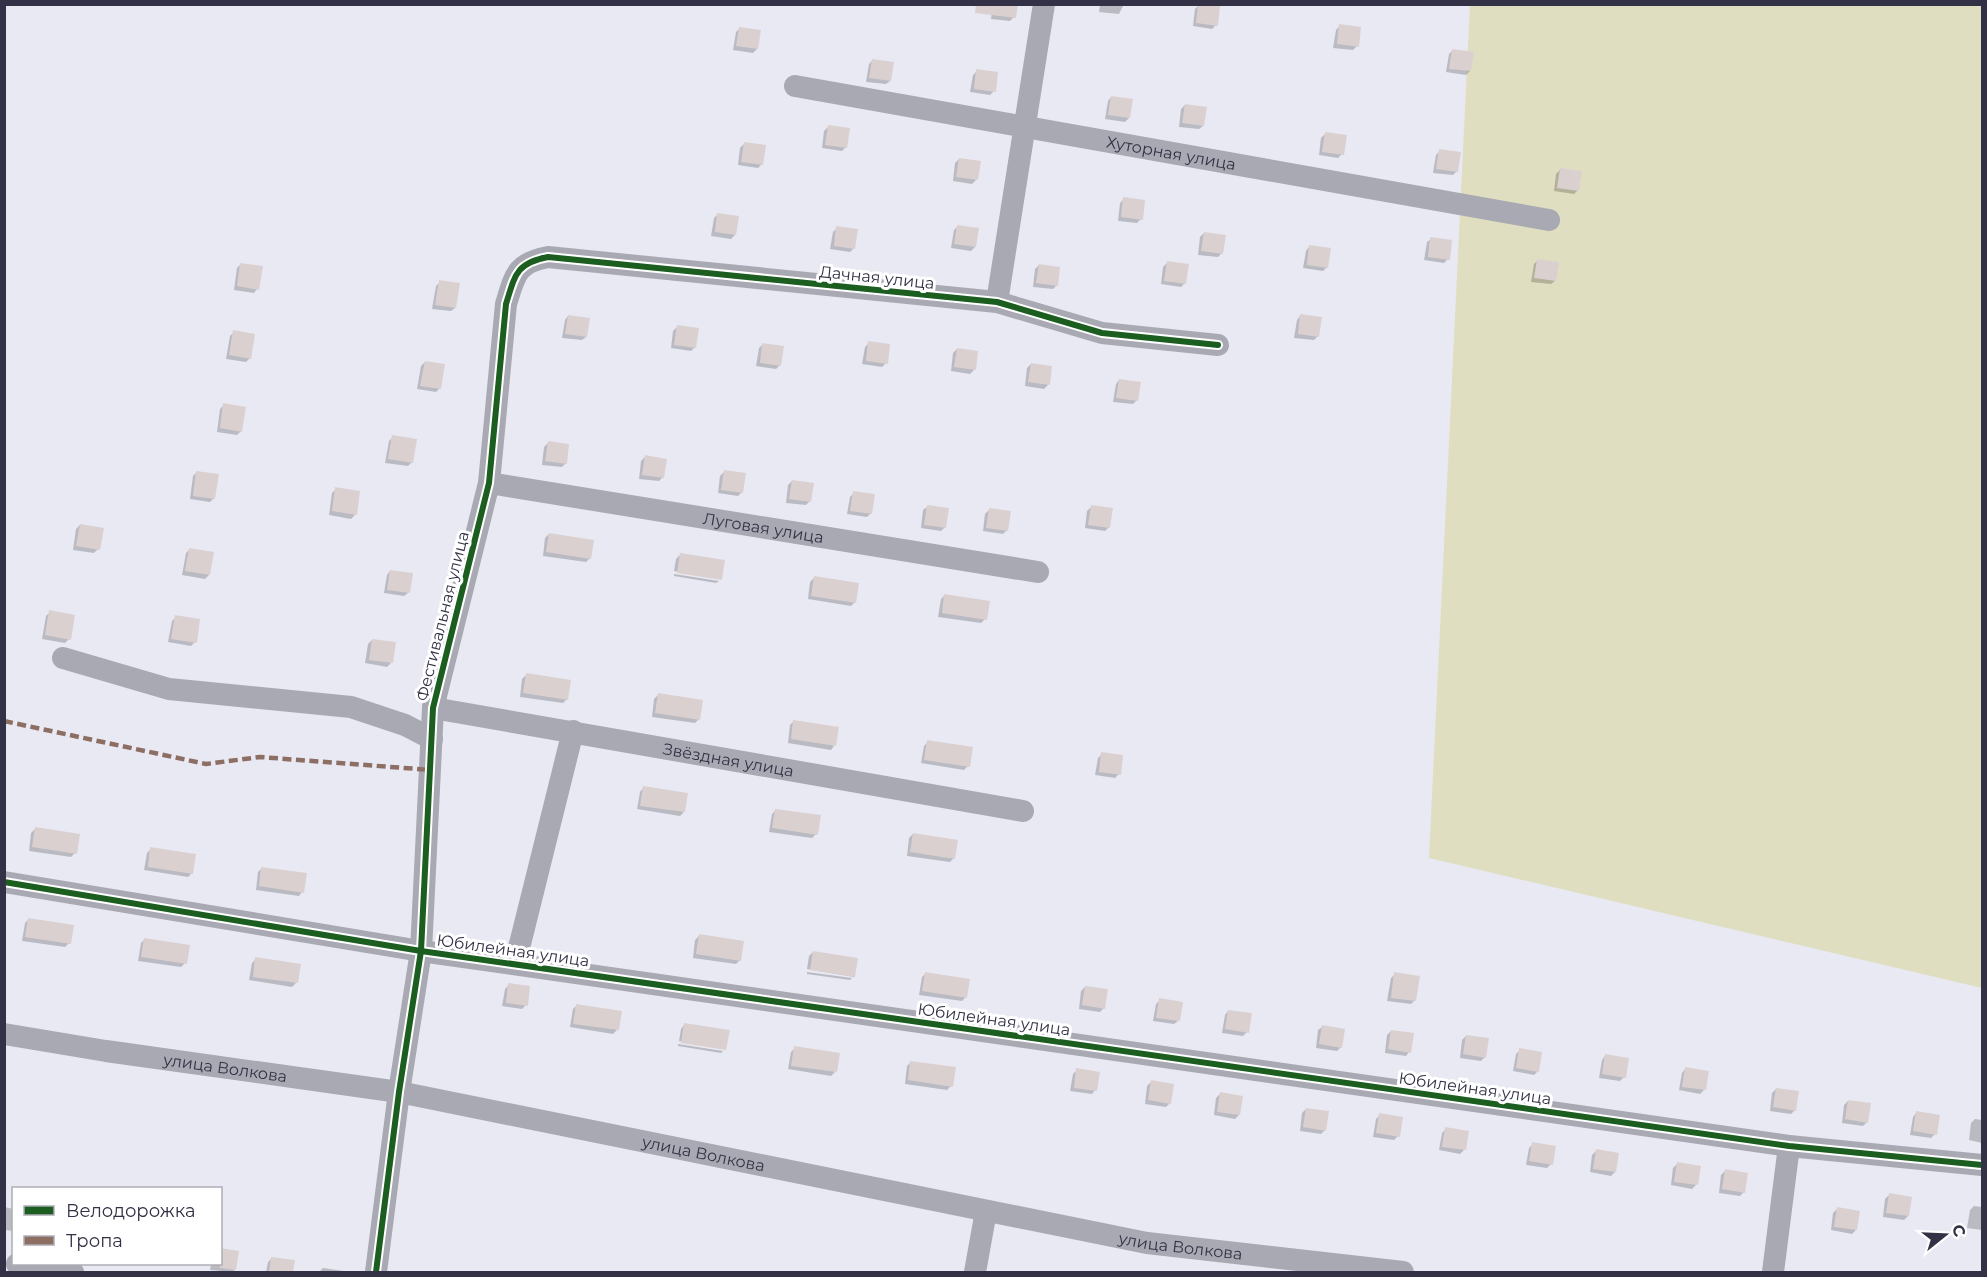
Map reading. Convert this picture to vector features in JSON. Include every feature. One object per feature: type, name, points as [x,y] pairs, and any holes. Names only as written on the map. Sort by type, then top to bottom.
[{"type":"street","points":[[997,302],[1044,4]]},
{"type":"street","name":"Хуторная улица","points":[[795,86],[1550,220]]},
{"type":"street","name":"Дачная улица","points":[[529,261],[548,257],[997,302],[1102,333],[1218,345]]},
{"type":"street","name":"Фестивальная улица","points":[[376,1272],[399,1092],[421,951],[433,708],[489,483],[506,304],[514,277],[529,261]]},
{"type":"street","name":"Луговая улица","points":[[489,483],[1038,572]]},
{"type":"street","points":[[63,658],[169,689],[351,706],[405,725],[432,739]]},
{"type":"street","name":"Звёздная улица","points":[[433,708],[1023,811]]},
{"type":"street","points":[[515,964],[573,731]]},
{"type":"street","name":"Юбилейная улица","points":[[4,882],[421,951],[1790,1146],[1983,1165]]},
{"type":"street","name":"улица Волкова","points":[[4,1034],[106,1051],[399,1092],[1147,1243],[1403,1272]]},
{"type":"street","points":[[1773,1272],[1790,1146]]},
{"type":"street","points":[[975,1272],[987,1211]]},
{"type":"street","points":[[28,1265],[73,1272]]},
{"type":"green space","points":[[1470,5],[1982,5],[1982,988],[1429,858]]},
{"type":"building","points":[[976,4],[1018,4],[1016,18],[975,13]]},
{"type":"building","points":[[1198,4],[1220,6],[1218,26],[1196,23]]},
{"type":"building","points":[[1339,24],[1361,27],[1359,47],[1337,44]]},
{"type":"building","points":[[739,27],[761,30],[758,49],[736,46]]},
{"type":"building","points":[[1452,49],[1474,52],[1471,71],[1449,69]]},
{"type":"building","points":[[872,59],[894,62],[891,81],[869,78]]},
{"type":"building","points":[[976,69],[998,72],[996,92],[974,89]]},
{"type":"building","points":[[1111,96],[1133,99],[1130,118],[1108,115]]},
{"type":"building","points":[[1185,104],[1207,107],[1204,126],[1182,123]]},
{"type":"building","points":[[828,125],[850,128],[847,148],[825,145]]},
{"type":"building","points":[[1325,132],[1347,135],[1344,155],[1322,152]]},
{"type":"building","points":[[744,142],[766,145],[763,165],[741,162]]},
{"type":"building","points":[[1439,149],[1461,152],[1458,172],[1436,169]]},
{"type":"building","points":[[959,158],[981,161],[978,180],[956,177]]},
{"type":"building","points":[[1560,168],[1582,171],[1579,191],[1557,188]]},
{"type":"building","points":[[1123,197],[1145,200],[1143,220],[1121,217]]},
{"type":"building","points":[[717,213],[739,216],[736,235],[715,232]]},
{"type":"building","points":[[957,225],[979,228],[976,247],[954,244]]},
{"type":"building","points":[[836,226],[858,229],[855,249],[834,246]]},
{"type":"building","points":[[1204,232],[1226,235],[1223,254],[1201,251]]},
{"type":"building","points":[[1430,237],[1452,240],[1450,260],[1428,257]]},
{"type":"building","points":[[1309,245],[1331,248],[1328,268],[1307,265]]},
{"type":"building","points":[[1537,259],[1559,262],[1556,281],[1534,278]]},
{"type":"building","points":[[1167,261],[1189,264],[1186,284],[1164,281]]},
{"type":"building","points":[[240,263],[263,266],[259,290],[237,286]]},
{"type":"building","points":[[1039,264],[1060,267],[1058,286],[1036,283]]},
{"type":"building","points":[[439,280],[460,283],[456,308],[435,305]]},
{"type":"building","points":[[1300,314],[1322,317],[1319,337],[1298,334]]},
{"type":"building","points":[[568,315],[590,318],[587,337],[565,334]]},
{"type":"building","points":[[677,325],[699,328],[696,348],[674,345]]},
{"type":"building","points":[[233,330],[255,334],[251,359],[229,355]]},
{"type":"building","points":[[868,341],[890,344],[888,364],[866,361]]},
{"type":"building","points":[[762,343],[784,346],[781,366],[760,363]]},
{"type":"building","points":[[957,348],[978,351],[976,370],[954,367]]},
{"type":"building","points":[[425,361],[445,364],[441,389],[420,386]]},
{"type":"building","points":[[1031,363],[1052,366],[1050,385],[1028,382]]},
{"type":"building","points":[[1119,379],[1141,382],[1138,401],[1116,398]]},
{"type":"building","points":[[223,403],[246,407],[242,432],[220,428]]},
{"type":"building","points":[[392,435],[417,439],[413,463],[388,459]]},
{"type":"building","points":[[548,441],[569,444],[567,464],[545,461]]},
{"type":"building","points":[[645,455],[667,459],[664,478],[642,475]]},
{"type":"building","points":[[724,470],[746,473],[743,493],[721,490]]},
{"type":"building","points":[[196,471],[219,474],[215,499],[193,496]]},
{"type":"building","points":[[792,480],[814,483],[811,502],[789,499]]},
{"type":"building","points":[[335,487],[360,491],[357,515],[332,511]]},
{"type":"building","points":[[853,491],[875,494],[872,514],[850,511]]},
{"type":"building","points":[[927,505],[949,508],[946,528],[924,525]]},
{"type":"building","points":[[1091,505],[1113,508],[1110,528],[1088,525]]},
{"type":"building","points":[[989,508],[1011,511],[1008,531],[986,528]]},
{"type":"building","points":[[80,524],[104,528],[100,550],[76,546]]},
{"type":"building","points":[[549,533],[594,540],[591,559],[546,552]]},
{"type":"building","points":[[189,548],[214,552],[210,575],[185,571]]},
{"type":"building","points":[[680,553],[725,560],[722,580],[677,573]]},
{"type":"building","points":[[390,570],[413,573],[410,593],[387,590]]},
{"type":"building","points":[[814,576],[859,583],[856,603],[811,596]]},
{"type":"building","points":[[944,594],[990,601],[987,620],[942,613]]},
{"type":"building","points":[[49,610],[75,615],[71,640],[45,635]]},
{"type":"building","points":[[175,615],[200,619],[197,643],[171,639]]},
{"type":"building","points":[[372,639],[396,642],[393,663],[369,660]]},
{"type":"building","points":[[526,673],[571,680],[568,700],[523,693]]},
{"type":"building","points":[[658,693],[703,700],[700,720],[655,713]]},
{"type":"building","points":[[793,720],[839,727],[836,746],[791,739]]},
{"type":"building","points":[[927,740],[973,747],[970,767],[924,760]]},
{"type":"building","points":[[1101,752],[1123,755],[1121,775],[1099,772]]},
{"type":"building","points":[[643,786],[688,793],[685,812],[640,806]]},
{"type":"building","points":[[775,809],[821,815],[818,835],[772,828]]},
{"type":"building","points":[[35,827],[80,834],[77,854],[32,847]]},
{"type":"building","points":[[913,833],[958,840],[955,859],[910,852]]},
{"type":"building","points":[[150,847],[196,854],[193,874],[148,867]]},
{"type":"building","points":[[261,867],[307,873],[304,893],[259,886]]},
{"type":"building","points":[[28,918],[74,925],[71,944],[25,937]]},
{"type":"building","points":[[699,934],[744,941],[741,961],[696,954]]},
{"type":"building","points":[[144,938],[190,945],[187,964],[141,957]]},
{"type":"building","points":[[813,951],[858,958],[855,977],[810,970]]},
{"type":"building","points":[[255,957],[301,964],[298,983],[253,977]]},
{"type":"building","points":[[925,972],[970,979],[967,998],[922,991]]},
{"type":"building","points":[[1394,972],[1420,976],[1416,1001],[1391,998]]},
{"type":"building","points":[[508,983],[530,986],[528,1006],[506,1003]]},
{"type":"building","points":[[1085,986],[1108,989],[1105,1009],[1082,1005]]},
{"type":"building","points":[[1159,998],[1183,1002],[1180,1021],[1156,1018]]},
{"type":"building","points":[[576,1004],[622,1011],[619,1030],[573,1024]]},
{"type":"building","points":[[1228,1010],[1252,1013],[1249,1033],[1225,1029]]},
{"type":"building","points":[[684,1023],[730,1030],[726,1050],[681,1043]]},
{"type":"building","points":[[1322,1025],[1345,1029],[1342,1048],[1319,1044]]},
{"type":"building","points":[[1391,1030],[1414,1033],[1411,1053],[1388,1049]]},
{"type":"building","points":[[1466,1035],[1489,1038],[1486,1058],[1463,1054]]},
{"type":"building","points":[[794,1046],[840,1053],[837,1072],[791,1066]]},
{"type":"building","points":[[1519,1048],[1542,1052],[1539,1072],[1516,1068]]},
{"type":"building","points":[[1605,1054],[1629,1058],[1626,1078],[1602,1074]]},
{"type":"building","points":[[910,1061],[956,1067],[953,1087],[908,1080]]},
{"type":"building","points":[[1685,1067],[1709,1071],[1706,1090],[1682,1087]]},
{"type":"building","points":[[1076,1068],[1100,1072],[1097,1091],[1074,1088]]},
{"type":"building","points":[[1151,1080],[1174,1084],[1171,1104],[1148,1100]]},
{"type":"building","points":[[1776,1088],[1799,1091],[1796,1111],[1773,1107]]},
{"type":"building","points":[[1220,1092],[1243,1096],[1240,1115],[1217,1112]]},
{"type":"building","points":[[1848,1100],[1871,1103],[1868,1123],[1845,1119]]},
{"type":"building","points":[[1306,1108],[1329,1111],[1326,1131],[1303,1127]]},
{"type":"building","points":[[1916,1111],[1940,1115],[1937,1135],[1913,1131]]},
{"type":"building","points":[[1379,1113],[1403,1117],[1400,1137],[1376,1133]]},
{"type":"building","points":[[1445,1127],[1469,1131],[1466,1150],[1442,1147]]},
{"type":"building","points":[[1532,1142],[1556,1146],[1553,1165],[1529,1161]]},
{"type":"building","points":[[1596,1149],[1619,1153],[1616,1172],[1593,1169]]},
{"type":"building","points":[[1677,1162],[1701,1166],[1698,1185],[1674,1182]]},
{"type":"building","points":[[1725,1169],[1748,1173],[1745,1193],[1722,1189]]},
{"type":"building","points":[[1889,1193],[1912,1197],[1909,1216],[1886,1213]]},
{"type":"building","points":[[1837,1207],[1860,1211],[1857,1230],[1834,1227]]},
{"type":"building","points":[[222,1248],[239,1251],[236,1270],[220,1268]]},
{"type":"building","points":[[271,1257],[295,1260],[293,1272],[269,1272]]},
{"type":"marked path","points":[[4,721],[206,764],[260,757],[431,770]]},
{"type":"cycle path","points":[[376,1272],[399,1092],[421,951],[433,708],[489,483],[506,304],[518,272],[529,263],[548,257],[997,302],[1102,333],[1218,345]]},
{"type":"cycle path","points":[[4,882],[421,951],[1789,1146],[1982,1165]]}]
